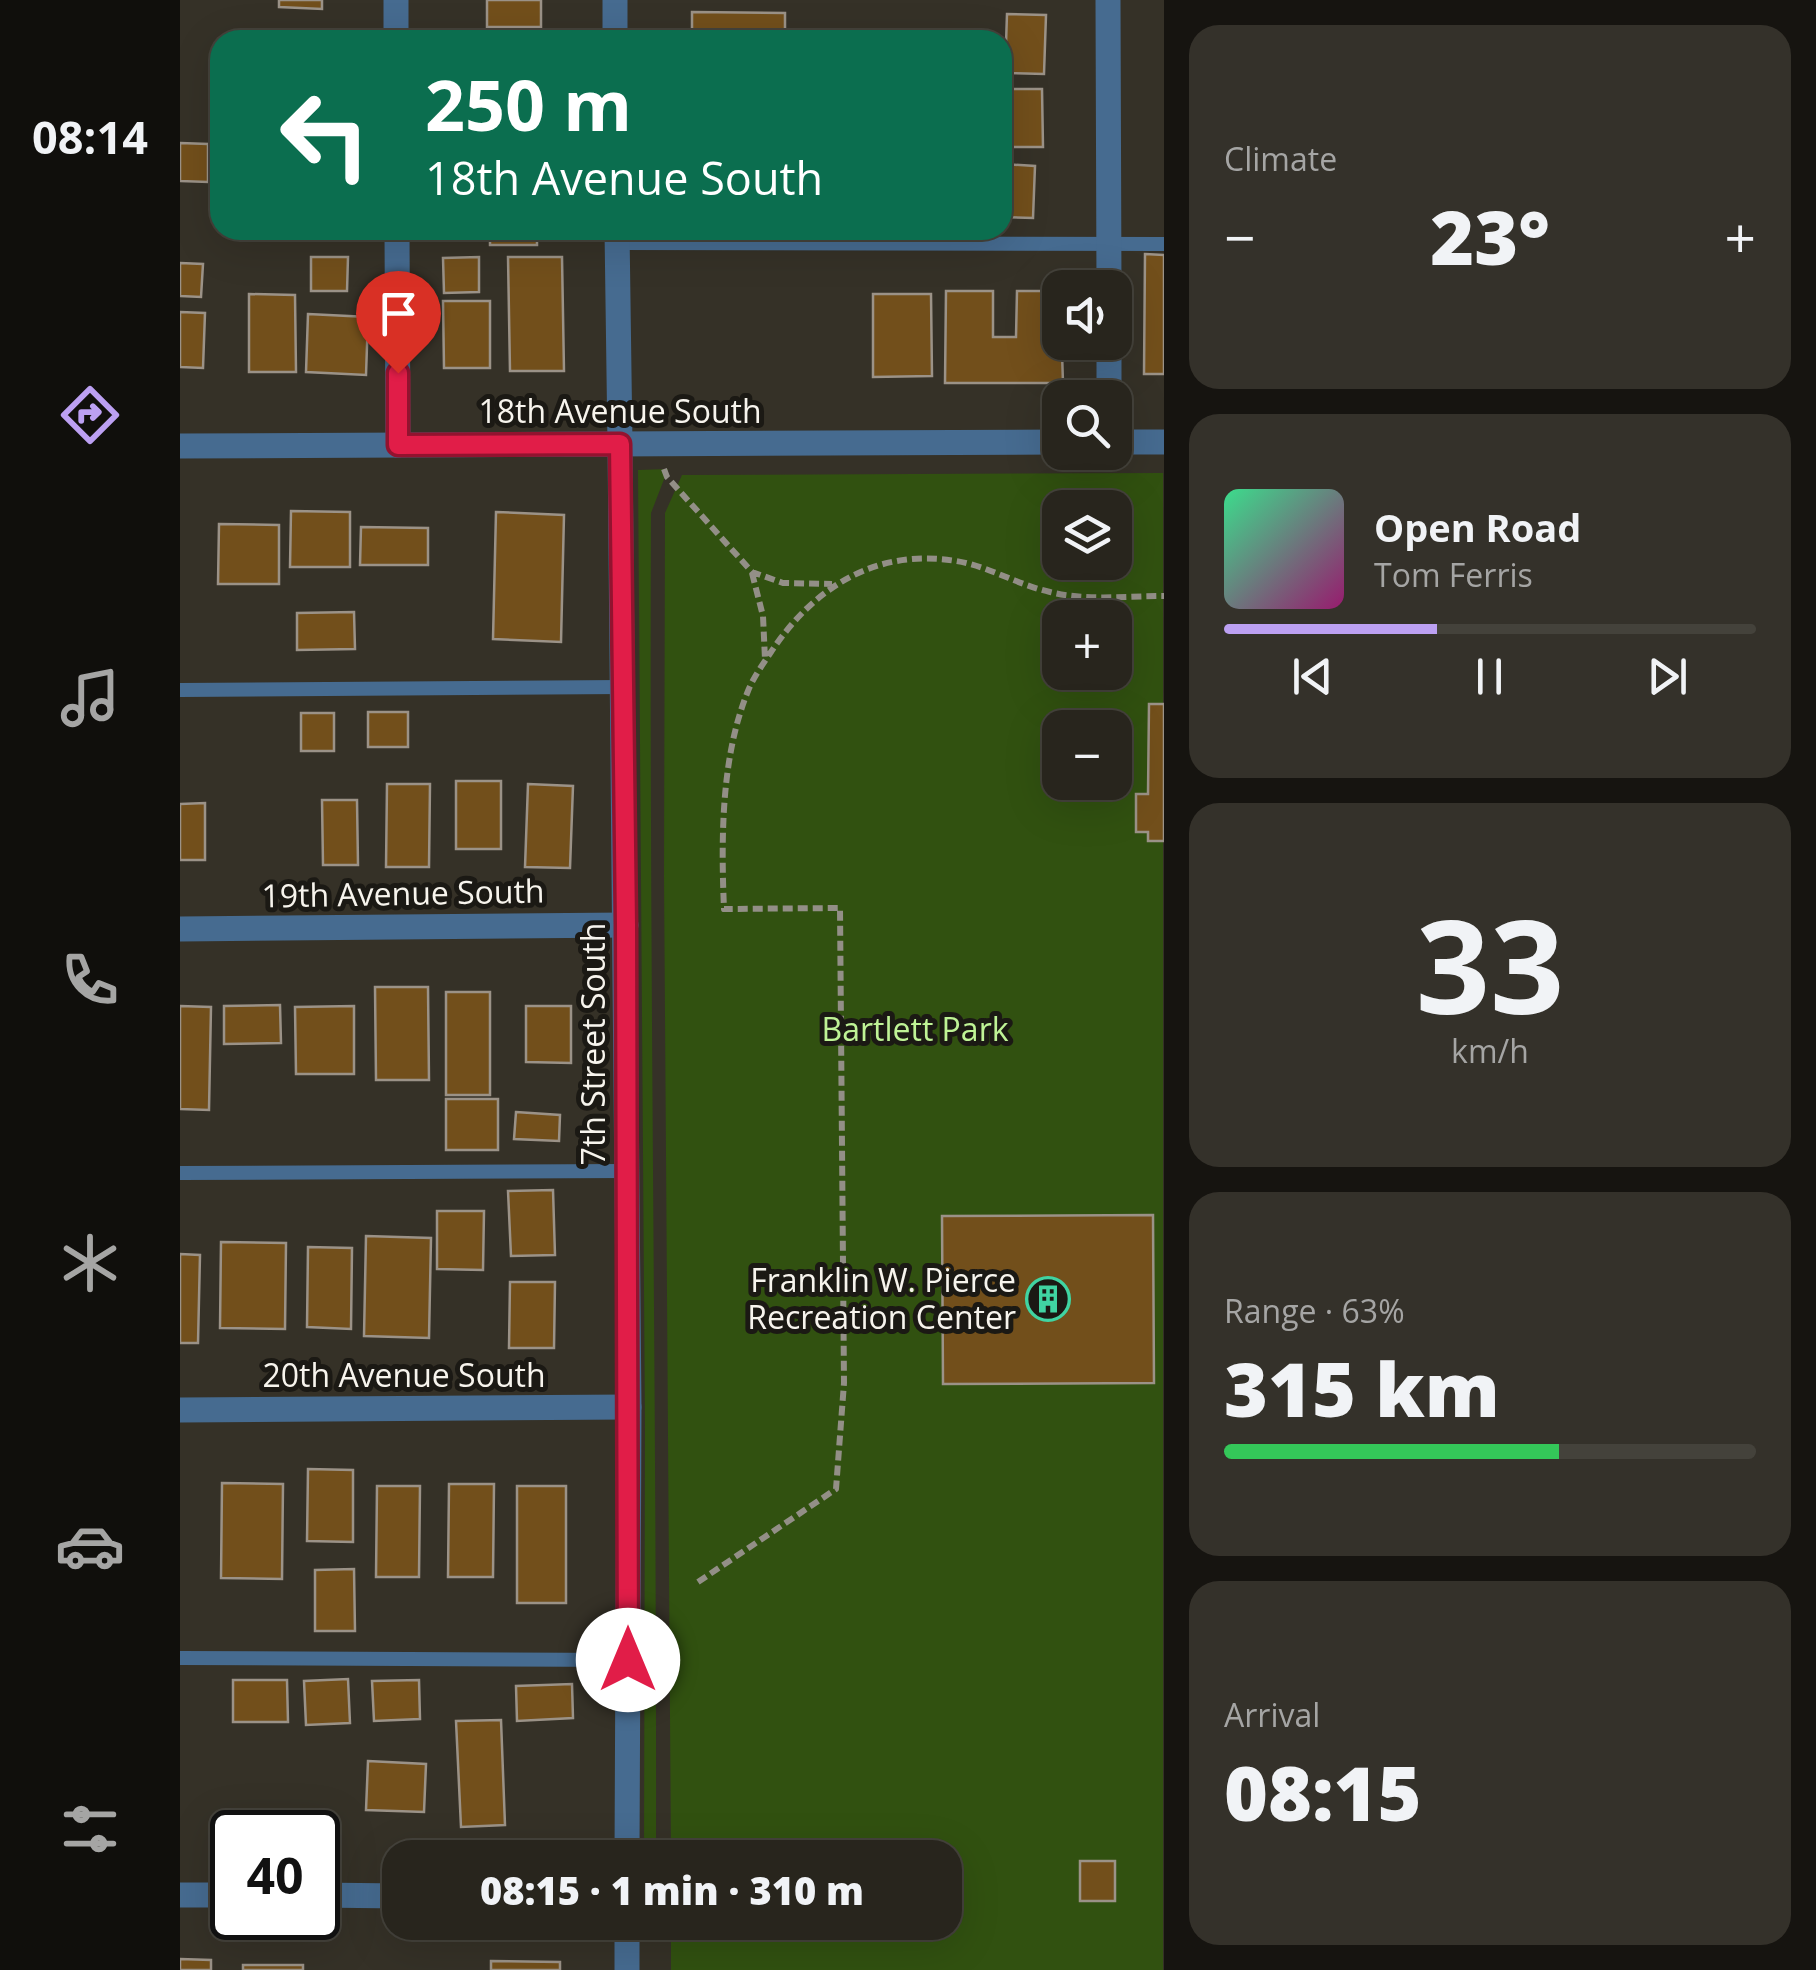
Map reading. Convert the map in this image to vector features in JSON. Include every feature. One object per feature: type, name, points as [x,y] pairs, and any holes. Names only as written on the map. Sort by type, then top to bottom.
[{"type":"street","points":[[396,0],[396,30]]},
{"type":"street","points":[[614,0],[615,30]]},
{"type":"street","points":[[1108,0],[1109,270]]},
{"type":"street","points":[[397,240],[398,445]]},
{"type":"street","name":"7th Street South","points":[[617,240],[626,924],[627,1840]]},
{"type":"street","name":"18th Avenue South","points":[[180,446],[1042,442]]},
{"type":"street","points":[[1132,442],[1164,442]]},
{"type":"street","name":"19th Avenue South","points":[[180,929],[626,924]]},
{"type":"street","name":"20th Avenue South","points":[[180,1410],[629,1407]]},
{"type":"street","points":[[180,1895],[210,1895]]},
{"type":"street","points":[[340,1896],[382,1896]]},
{"type":"street","points":[[627,1940],[627,1970]]},
{"type":"lane","points":[[863,240],[1164,244]]},
{"type":"lane","points":[[180,690],[622,687]]},
{"type":"lane","points":[[180,1173],[627,1172]]},
{"type":"lane","points":[[180,1658],[628,1660]]},
{"type":"path","points":[[655,444],[668,478],[752,572],[764,616],[765,661]]},
{"type":"path","points":[[698,1582],[836,1489],[841,1443],[844,1383],[840,908],[724,909],[722,866],[731,757],[748,689],[798,616],[835,584],[892,560],[956,561],[1013,582],[1068,596],[1164,596]]},
{"type":"path","points":[[752,572],[783,582],[835,584]]},
{"type":"green space","points":[[668,469],[651,513],[656,1840],[644,1840],[638,470]]},
{"type":"green space","name":"Bartlett Park","points":[[1163,473],[1163,1970],[671,1970],[671,1940],[962,1940],[962,1840],[671,1840],[665,513],[682,475]]},
{"type":"building","points":[[279,0],[322,0],[322,9],[279,7]]},
{"type":"building","points":[[487,0],[541,0],[541,27],[487,27]]},
{"type":"building","points":[[692,12],[785,13],[785,30],[692,30]]},
{"type":"building","points":[[1007,14],[1046,15],[1044,74],[1012,73],[1012,30],[1006,30]]},
{"type":"building","points":[[1012,89],[1042,89],[1043,147],[1012,147]]},
{"type":"building","points":[[180,143],[208,144],[208,182],[180,181]]},
{"type":"building","points":[[1012,165],[1035,166],[1033,218],[1012,217]]},
{"type":"building","points":[[490,240],[537,240],[537,245],[490,245]]},
{"type":"building","points":[[1145,254],[1164,255],[1164,374],[1144,374]]},
{"type":"building","points":[[311,257],[348,257],[347,291],[311,291]]},
{"type":"building","points":[[479,257],[479,292],[444,293],[443,258]]},
{"type":"building","points":[[508,257],[562,257],[564,371],[510,371]]},
{"type":"building","points":[[180,263],[203,264],[201,297],[180,296]]},
{"type":"building","points":[[946,291],[993,291],[993,337],[1016,337],[1017,291],[1042,291],[1042,360],[1062,360],[1063,380],[945,383]]},
{"type":"building","points":[[249,294],[295,295],[296,372],[249,372]]},
{"type":"building","points":[[873,294],[931,294],[932,376],[873,377]]},
{"type":"building","points":[[443,301],[490,301],[490,368],[444,368]]},
{"type":"building","points":[[180,312],[205,313],[203,368],[180,367]]},
{"type":"building","points":[[308,314],[368,317],[366,375],[306,372]]},
{"type":"building","points":[[291,511],[350,512],[350,567],[290,567]]},
{"type":"building","points":[[496,512],[564,515],[561,642],[493,639]]},
{"type":"building","points":[[219,524],[279,525],[279,584],[218,584]]},
{"type":"building","points":[[361,527],[428,528],[428,565],[360,565]]},
{"type":"building","points":[[354,612],[355,649],[297,650],[297,613]]},
{"type":"building","points":[[1149,704],[1164,704],[1164,841],[1148,841],[1148,832],[1136,832],[1136,794],[1148,794]]},
{"type":"building","points":[[368,712],[408,712],[408,747],[368,747]]},
{"type":"building","points":[[301,713],[334,713],[334,751],[301,751]]},
{"type":"building","points":[[456,781],[501,781],[501,849],[456,849]]},
{"type":"building","points":[[387,784],[430,784],[429,867],[386,867]]},
{"type":"building","points":[[528,784],[573,786],[570,868],[525,867]]},
{"type":"building","points":[[322,800],[357,800],[358,865],[323,865]]},
{"type":"building","points":[[205,803],[205,860],[180,860],[180,804]]},
{"type":"building","points":[[375,987],[428,987],[429,1080],[376,1080]]},
{"type":"building","points":[[446,992],[490,992],[490,1095],[446,1095]]},
{"type":"building","points":[[280,1005],[281,1043],[224,1044],[224,1006]]},
{"type":"building","points":[[180,1006],[211,1007],[209,1110],[180,1109]]},
{"type":"building","points":[[354,1006],[354,1074],[296,1074],[295,1007]]},
{"type":"building","points":[[526,1006],[571,1006],[571,1063],[526,1062]]},
{"type":"building","points":[[446,1099],[498,1099],[498,1150],[446,1150]]},
{"type":"building","points":[[516,1112],[560,1115],[559,1141],[514,1139]]},
{"type":"building","points":[[553,1190],[555,1255],[511,1256],[508,1191]]},
{"type":"building","points":[[437,1211],[484,1211],[483,1270],[437,1269]]},
{"type":"building","name":"Franklin W. Pierce Recreation Center","points":[[1153,1215],[1154,1383],[943,1384],[942,1216]]},
{"type":"building","points":[[366,1236],[431,1238],[429,1338],[364,1336]]},
{"type":"building","points":[[221,1242],[286,1243],[285,1329],[220,1328]]},
{"type":"building","points":[[308,1247],[352,1248],[351,1329],[307,1327]]},
{"type":"building","points":[[180,1254],[200,1255],[198,1343],[180,1343]]},
{"type":"building","points":[[510,1282],[555,1282],[554,1348],[509,1348]]},
{"type":"building","points":[[308,1469],[353,1470],[353,1542],[307,1541]]},
{"type":"building","points":[[222,1483],[283,1484],[282,1579],[221,1578]]},
{"type":"building","points":[[449,1484],[494,1484],[493,1577],[448,1577]]},
{"type":"building","points":[[377,1486],[420,1486],[419,1577],[376,1577]]},
{"type":"building","points":[[517,1486],[566,1486],[566,1603],[517,1603]]},
{"type":"building","points":[[354,1569],[355,1631],[315,1631],[315,1570]]},
{"type":"building","points":[[348,1679],[350,1723],[306,1725],[304,1681]]},
{"type":"building","points":[[233,1680],[287,1680],[288,1722],[233,1722]]},
{"type":"building","points":[[419,1680],[420,1719],[374,1721],[372,1681]]},
{"type":"building","points":[[572,1684],[573,1718],[517,1721],[516,1686]]},
{"type":"building","points":[[501,1720],[505,1825],[461,1827],[456,1721]]},
{"type":"building","points":[[368,1761],[426,1764],[424,1812],[366,1810]]},
{"type":"building","points":[[1080,1861],[1115,1861],[1115,1901],[1080,1901]]},
{"type":"building","points":[[180,1959],[211,1960],[211,1970],[180,1970]]},
{"type":"building","points":[[491,1961],[560,1962],[560,1970],[491,1970]]},
{"type":"building","points":[[243,1965],[303,1965],[303,1970],[243,1970]]},
{"type":"place","name":"Franklin W. Pierce Recreation Center","points":[[1048,1299]]},
{"type":"route","points":[[398,373],[398,445],[620,444],[628,1660]]}]
